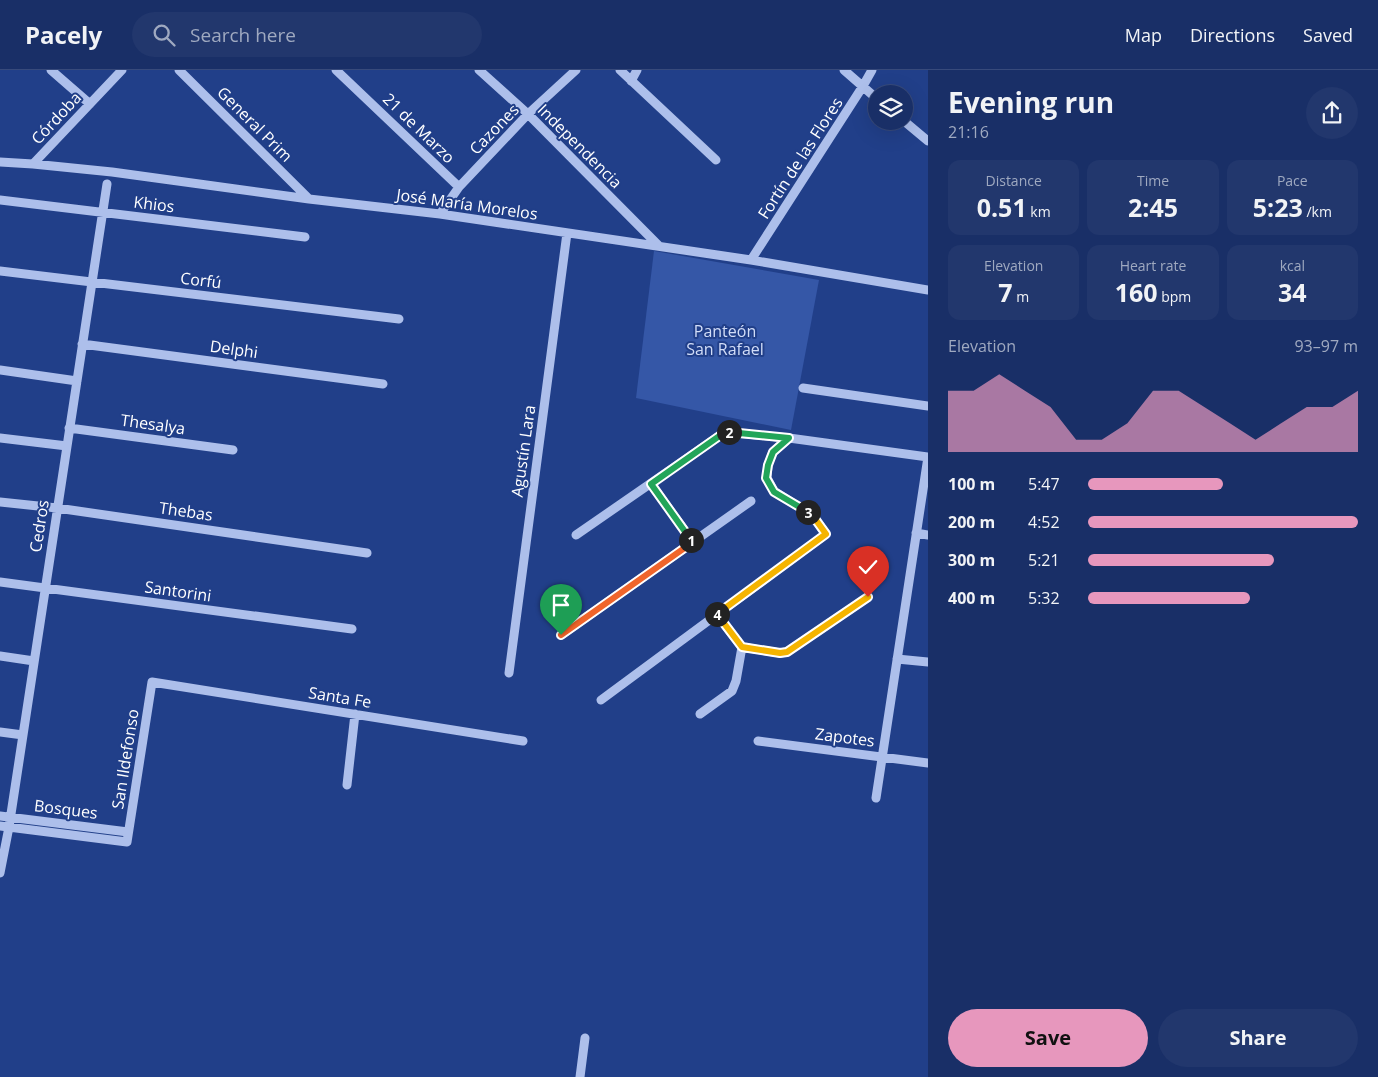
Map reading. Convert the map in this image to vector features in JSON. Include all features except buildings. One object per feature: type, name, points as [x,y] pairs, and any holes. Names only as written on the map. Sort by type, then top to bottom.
[{"type":"street","points":[[51,70],[90,104]]},
{"type":"street","name":"Córdoba","points":[[33,164],[122,70]]},
{"type":"street","name":"General Prim","points":[[179,70],[309,199]]},
{"type":"street","name":"21 de Marzo","points":[[336,70],[459,187]]},
{"type":"street","name":"Independencia","points":[[478,70],[528,114],[659,246]]},
{"type":"street","name":"Cazones","points":[[440,214],[459,187],[528,114],[576,70]]},
{"type":"street","points":[[620,70],[716,160]]},
{"type":"street","points":[[631,81],[637,70]]},
{"type":"street","points":[[844,70],[868,91]]},
{"type":"street","name":"Fortín de las Flores","points":[[751,260],[872,70]]},
{"type":"street","points":[[913,128],[928,141]]},
{"type":"street","name":"José María Morelos","points":[[0,162],[112,172],[309,199],[440,214],[751,260],[928,290]]},
{"type":"street","name":"Cedros","points":[[0,873],[4,827],[10,817],[107,184]]},
{"type":"street","name":"Khios","points":[[0,200],[305,237]]},
{"type":"street","name":"Agustín Lara","points":[[509,673],[567,233]]},
{"type":"street","name":"Corfú","points":[[0,271],[399,319]]},
{"type":"street","name":"Delphi","points":[[82,344],[383,384]]},
{"type":"street","points":[[0,370],[76,381]]},
{"type":"street","points":[[803,388],[928,406]]},
{"type":"street","name":"Thesalya","points":[[69,428],[233,450]]},
{"type":"street","points":[[576,535],[725,432],[789,438],[928,457],[876,798]]},
{"type":"street","points":[[0,438],[67,446]]},
{"type":"street","points":[[601,700],[826,534],[813,516],[774,492],[766,478],[773,452],[789,438]]},
{"type":"street","points":[[651,484],[693,542]]},
{"type":"street","name":"Thebas","points":[[0,502],[57,508],[367,553]]},
{"type":"street","points":[[561,635],[751,502]]},
{"type":"street","points":[[916,533],[928,536]]},
{"type":"street","name":"Santorini","points":[[0,582],[352,629]]},
{"type":"street","points":[[717,614],[742,647],[780,653],[787,652],[868,597]]},
{"type":"street","points":[[700,714],[732,690],[736,682],[742,647]]},
{"type":"street","points":[[0,656],[34,661]]},
{"type":"street","points":[[897,659],[928,662]]},
{"type":"street","name":"Santa Fe","points":[[152,682],[523,741]]},
{"type":"street","name":"San Ildefonso","points":[[127,842],[152,682]]},
{"type":"street","points":[[347,785],[355,714]]},
{"type":"street","points":[[0,732],[23,735]]},
{"type":"street","name":"Zapotes","points":[[758,741],[928,763]]},
{"type":"street","name":"Bosques","points":[[0,816],[128,832]]},
{"type":"street","name":"Bosques","points":[[4,827],[127,842]]},
{"type":"street","points":[[580,1077],[585,1038]]},
{"type":"green space","name":"Panteón San Rafael","points":[[654,251],[819,280],[791,430],[636,398]]},
{"type":"route","points":[[561,635],[693,542],[651,484],[725,432],[789,438],[773,452],[766,478],[774,492],[813,516],[826,534],[717,614],[742,647],[780,653],[787,652],[868,597]]}]
